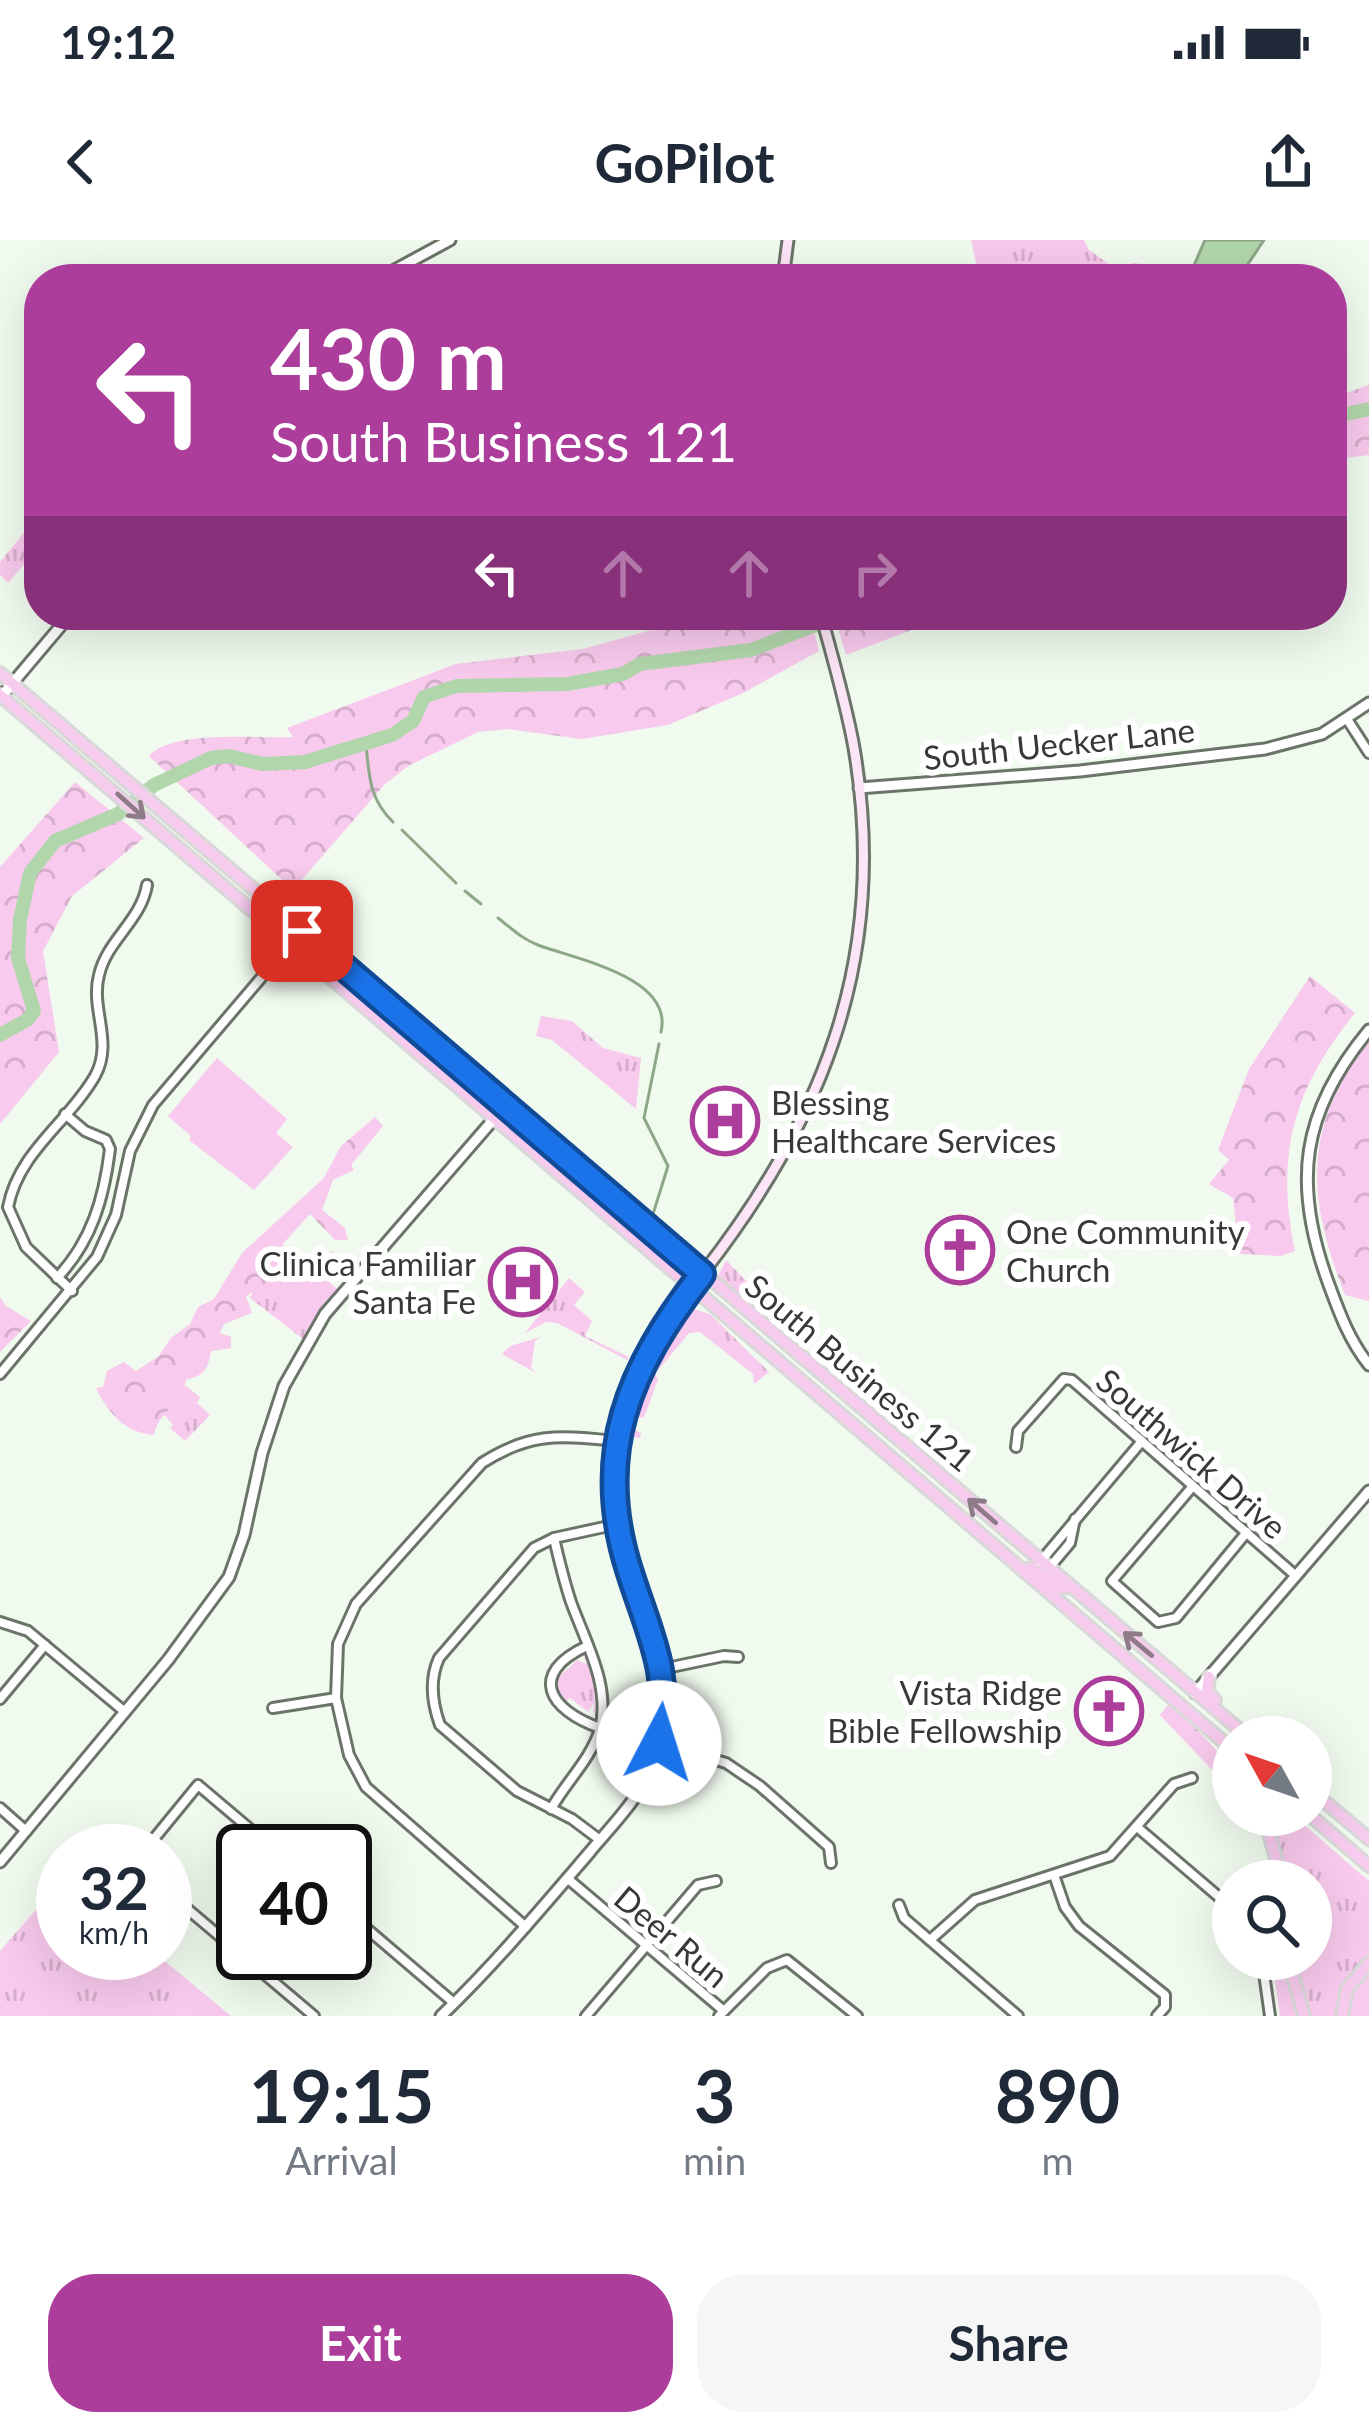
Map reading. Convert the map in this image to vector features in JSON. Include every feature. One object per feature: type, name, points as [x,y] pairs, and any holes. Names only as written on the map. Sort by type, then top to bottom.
[{"type":"main road","points":[[692,1288],[781,1163],[833,1043],[847,995],[863,886],[859,788],[825,630]]},
{"type":"main road","name":"South Business 121","points":[[0,673],[1224,1716]]},
{"type":"main road","name":"South Business 121","points":[[0,697],[1212,1732]]},
{"type":"main road","points":[[854,1426],[866,1412]]},
{"type":"main road","points":[[1023,1570],[1032,1568],[1059,1588],[1070,1587]]},
{"type":"main road","points":[[1146,1676],[1195,1693]]},
{"type":"main road","points":[[1209,1677],[1207,1691],[1225,1716]]},
{"type":"main road","points":[[1201,1722],[1212,1735]]},
{"type":"main road","points":[[1332,1806],[1369,1835]]},
{"type":"main road","points":[[1332,1834],[1369,1866]]},
{"type":"main road","points":[[1342,2016],[1348,1990],[1369,1963]]},
{"type":"main road","points":[[1294,1980],[1304,2016]]},
{"type":"street","points":[[406,264],[450,240]]},
{"type":"street","points":[[0,697],[57,630]]},
{"type":"street","name":"South Uecker Lane","points":[[859,788],[1080,771],[1265,749],[1297,743],[1369,703]]},
{"type":"street","points":[[1347,719],[1369,753]]},
{"type":"street","points":[[72,1291],[26,1247],[8,1208],[25,1162],[95,1076],[104,1054],[99,971],[143,906],[147,885]]},
{"type":"street","points":[[0,1374],[97,1257],[113,1224],[130,1151],[148,1112],[302,931]]},
{"type":"street","points":[[1369,1030],[1326,1093],[1310,1135],[1305,1177],[1310,1230],[1324,1272],[1354,1346],[1369,1365]]},
{"type":"street","points":[[0,1862],[229,1577],[273,1416],[304,1348],[326,1314],[506,1105]]},
{"type":"street","points":[[57,1278],[89,1236],[100,1207],[110,1149],[106,1140],[85,1131],[65,1114]]},
{"type":"street","points":[[441,2016],[526,1927],[635,1798],[659,1743],[665,1694],[662,1670],[628,1570],[618,1524],[617,1441],[639,1367],[692,1288]]},
{"type":"street","name":"Southwick Drive","points":[[1016,1448],[1018,1431],[1064,1379],[1072,1380],[1296,1576]]},
{"type":"street","points":[[526,1927],[366,1786],[349,1756],[336,1699],[338,1644],[356,1604],[482,1463],[538,1437],[617,1441]]},
{"type":"street","points":[[1044,1565],[1070,1543],[1076,1517],[1142,1441]]},
{"type":"street","points":[[1193,1486],[1112,1581],[1158,1622],[1176,1618],[1246,1532]]},
{"type":"street","points":[[1195,1693],[1369,1491]]},
{"type":"street","points":[[600,1840],[518,1791],[440,1725],[433,1671],[439,1658],[534,1548],[554,1538],[618,1524]]},
{"type":"street","points":[[551,1809],[589,1754],[603,1704],[554,1538]]},
{"type":"street","points":[[0,1622],[18,1625],[125,1712]]},
{"type":"street","points":[[0,1699],[45,1645]]},
{"type":"street","points":[[587,1646],[558,1664],[550,1689],[562,1709],[600,1728]]},
{"type":"street","points":[[662,1670],[724,1655],[738,1657]]},
{"type":"street","points":[[273,1708],[336,1699]]},
{"type":"street","points":[[659,1743],[726,1763],[760,1786],[829,1847],[832,1863]]},
{"type":"street","points":[[930,1940],[975,1900],[1110,1856],[1174,1784],[1192,1778]]},
{"type":"street","points":[[166,1824],[198,1785],[244,1824]]},
{"type":"street","points":[[0,1808],[26,1831]]},
{"type":"street","points":[[1137,1827],[1212,1891]]},
{"type":"street","points":[[1054,1874],[1072,1918],[1165,1995],[1165,2007],[1157,2016]]},
{"type":"street","name":"Deer Run","points":[[567,1878],[722,2013],[766,1968],[787,1960],[857,2016]]},
{"type":"street","points":[[586,2016],[698,1886],[716,1881]]},
{"type":"street","points":[[899,1905],[904,1918],[1018,2016]]},
{"type":"street","points":[[192,1913],[314,2016]]},
{"type":"street","points":[[372,1933],[454,2003]]},
{"type":"street","points":[[1265,1980],[1270,2016]]},
{"type":"green space","points":[[971,240],[1084,240],[1089,250],[1109,264],[976,264]]},
{"type":"green space","points":[[1369,385],[1369,455],[1347,458],[1347,393]]},
{"type":"green space","points":[[24,533],[24,564],[8,583],[0,575],[0,562]]},
{"type":"green space","points":[[651,630],[814,630],[819,651],[743,693],[668,725],[582,739],[507,729],[478,732],[408,766],[384,785],[293,890],[149,756],[176,742],[195,739],[293,737],[287,728],[456,664],[583,649]]},
{"type":"green space","points":[[838,630],[912,630],[846,655]]},
{"type":"green space","points":[[75,782],[144,838],[72,896],[43,951],[59,1052],[0,1124],[0,867]]},
{"type":"green space","points":[[1310,976],[1355,1013],[1317,1069],[1294,1125],[1287,1184],[1295,1251],[1281,1256],[1239,1254],[1233,1198],[1209,1184],[1229,1160],[1218,1150],[1249,1069]]},
{"type":"green space","points":[[541,1016],[572,1021],[603,1048],[641,1058],[636,1109],[552,1040],[536,1036]]},
{"type":"green space","points":[[1369,1042],[1369,1301],[1345,1295],[1323,1227],[1317,1164],[1331,1104]]},
{"type":"green space","points":[[217,1058],[287,1119],[276,1133],[293,1147],[254,1190],[189,1140],[191,1136],[168,1116]]},
{"type":"green space","points":[[375,1117],[383,1126],[351,1165],[354,1170],[333,1180],[322,1210],[345,1228],[348,1240],[335,1240],[310,1214],[281,1246],[285,1256],[270,1269],[272,1282],[246,1296],[252,1313],[224,1324],[220,1333],[231,1337],[231,1348],[211,1351],[204,1371],[186,1380],[154,1435],[119,1420],[96,1388],[103,1387],[107,1371],[124,1362],[136,1371],[159,1356],[171,1338],[190,1324],[198,1307],[214,1299],[242,1253],[324,1178],[341,1146]]},
{"type":"green space","points":[[281,1243],[316,1272],[332,1251],[337,1255],[321,1274],[339,1291],[303,1339],[250,1298]]},
{"type":"green space","points":[[726,1260],[754,1289],[747,1299],[718,1276]]},
{"type":"green space","points":[[569,1278],[585,1292],[574,1305],[592,1321],[585,1336],[629,1357],[627,1360],[557,1323],[546,1322],[525,1333]]},
{"type":"green space","points":[[0,1297],[31,1321],[0,1352]]},
{"type":"green space","points":[[690,1308],[710,1314],[769,1372],[754,1384],[753,1374],[700,1332],[689,1333],[655,1374],[658,1379],[644,1418],[638,1417],[633,1429],[641,1433],[640,1438],[629,1436],[632,1401],[639,1384]]},
{"type":"green space","points":[[541,1337],[535,1341],[531,1368],[536,1373],[502,1354],[510,1346]]},
{"type":"green space","points":[[186,1386],[200,1397],[197,1403],[210,1415],[185,1441],[170,1428],[173,1425],[162,1412]]},
{"type":"green space","points":[[586,1658],[595,1691],[595,1711],[593,1712],[594,1703],[588,1712],[570,1698],[565,1703],[558,1690],[558,1676],[562,1667],[560,1676],[577,1660],[587,1664]]},
{"type":"green space","points":[[1168,1705],[1200,1733],[1212,1746],[1212,1770],[1160,1715]]},
{"type":"green space","points":[[1274,1836],[1317,1836],[1369,1881],[1369,1961],[1346,1985],[1338,2016],[1311,2016],[1300,1980],[1332,1980],[1332,1860],[1281,1860]]},
{"type":"green space","points":[[36,1910],[36,1980],[188,1980],[231,2016],[0,2016],[0,1951]]},
{"type":"green space","points":[[1369,1973],[1369,2016],[1347,2016],[1353,1992]]},
{"type":"green space","points":[[1275,1980],[1288,1980],[1296,2016],[1280,2016]]},
{"type":"shaded area","points":[[1205,240],[1264,240],[1248,264],[1195,264]]},
{"type":"waterway","points":[[1347,414],[1369,409]]},
{"type":"waterway","points":[[0,1035],[34,1011],[18,958],[30,873],[55,841],[118,814],[154,785],[211,758],[229,756],[262,764],[305,762],[392,735],[413,721],[424,697],[456,686],[567,684],[623,674],[640,664],[751,650],[802,630]]},
{"type":"waterway","points":[[366,744],[375,795],[393,822]]},
{"type":"waterway","points":[[402,830],[456,883]]},
{"type":"waterway","points":[[465,891],[481,904]]},
{"type":"waterway","points":[[498,918],[532,943],[597,964],[638,984],[661,1013],[661,1032]]},
{"type":"waterway","points":[[653,1214],[668,1166],[644,1118],[659,1044]]},
{"type":"place","name":"Blessing Healthcare Services","points":[[725,1121]]},
{"type":"place","name":"One Community Church","points":[[960,1250]]},
{"type":"place","name":"Clinica Familiar Santa Fe","points":[[523,1282]]},
{"type":"place","name":"Vista Ridge Bible Fellowship","points":[[1109,1711]]},
{"type":"route","points":[[302,931],[702,1274],[639,1367],[617,1441],[621,1544],[662,1670],[665,1694],[659,1743]]}]
